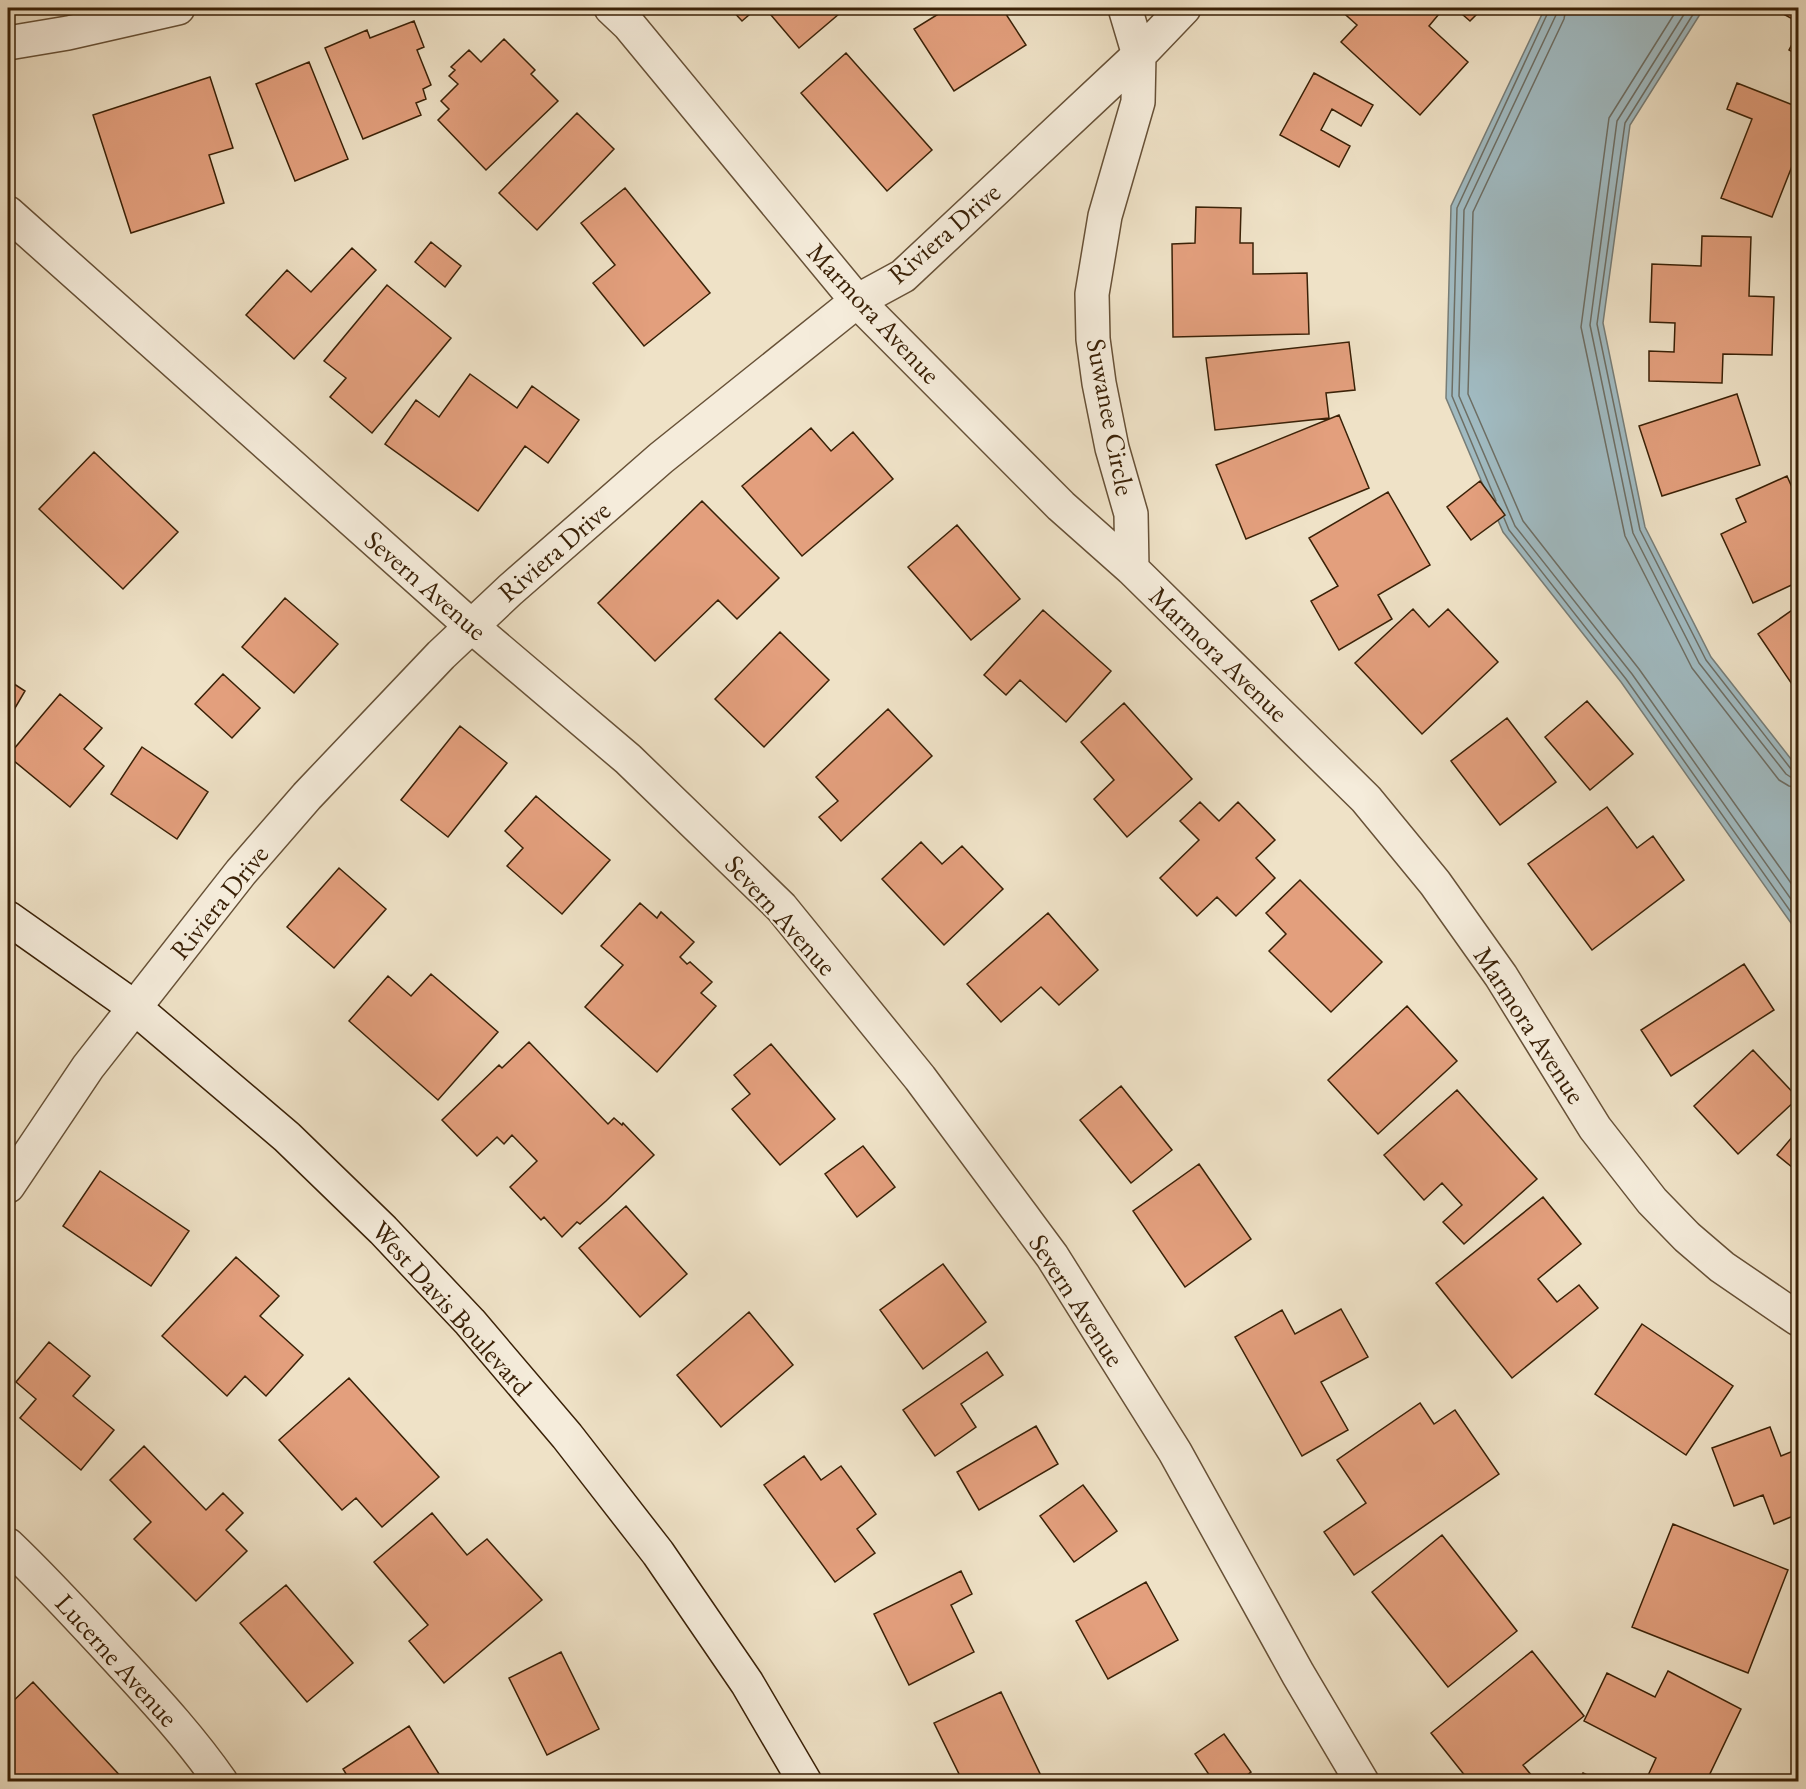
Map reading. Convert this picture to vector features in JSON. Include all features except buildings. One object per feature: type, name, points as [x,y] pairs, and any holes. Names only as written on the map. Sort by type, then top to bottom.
[{"type":"street","points":[[8,43],[68,33],[178,8]]},
{"type":"street","name":"Marmora Avenue","points":[[611,8],[629,25],[857,301],[1061,506],[1132,569],[1366,799],[1435,883],[1501,976],[1595,1128],[1652,1201],[1687,1237],[1722,1267],[1798,1319]]},
{"type":"street","name":"Suwanee Circle","points":[[1125,8],[1139,55],[1138,102],[1106,216],[1092,294],[1093,339],[1099,383],[1112,448],[1131,514],[1132,569]]},
{"type":"street","points":[[1139,55],[1184,8]]},
{"type":"street","name":"Riviera Drive","points":[[8,1186],[88,1067],[241,872],[308,796],[470,625],[661,458],[857,301],[903,276],[1139,55]]},
{"type":"street","name":"Severn Avenue","points":[[8,213],[470,625],[628,759],[781,907],[920,1078],[1058,1266],[1175,1452],[1298,1674],[1362,1782]]},
{"type":"street","name":"West Davis Boulevard","points":[[8,918],[134,1007],[287,1137],[383,1230],[470,1322],[567,1436],[658,1553],[747,1683],[805,1782]]},
{"type":"street","name":"Lucerne Avenue","points":[[8,1545],[68,1605],[135,1678],[201,1753],[221,1782]]},
{"type":"water","points":[[1545,8],[1704,8],[1630,125],[1603,323],[1645,527],[1711,657],[1798,768],[1798,933],[1621,682],[1503,532],[1446,398],[1451,206]]}]
